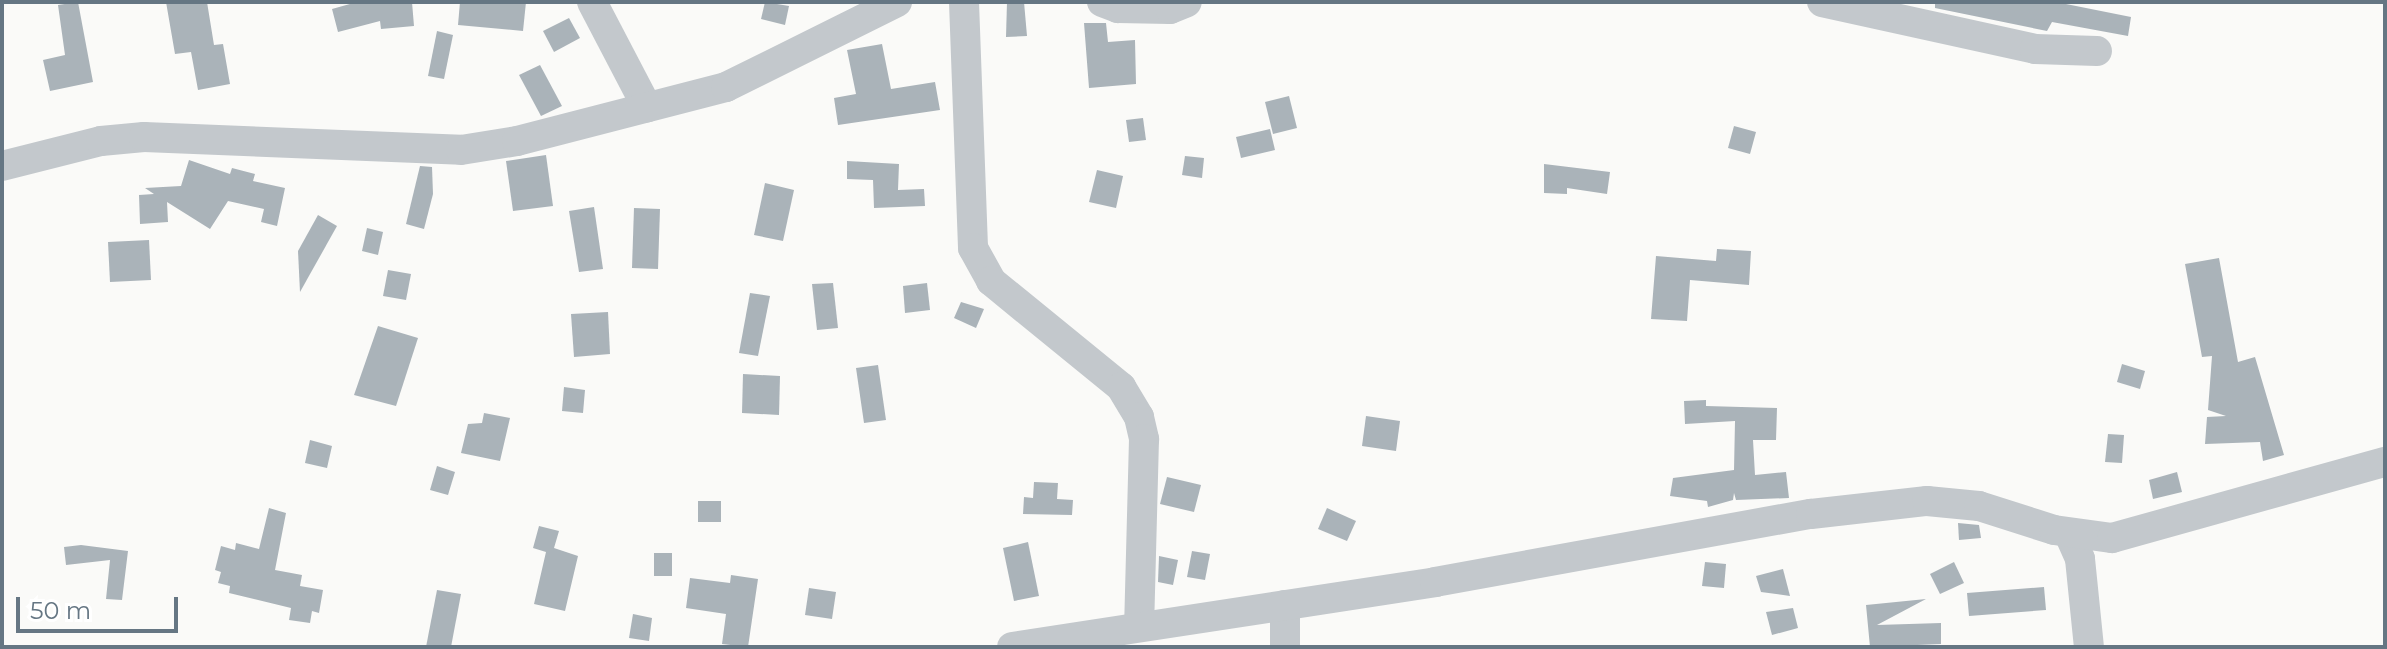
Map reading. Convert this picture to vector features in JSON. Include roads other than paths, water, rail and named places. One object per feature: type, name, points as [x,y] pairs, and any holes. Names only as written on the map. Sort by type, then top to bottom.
[{"type":"street","points":[[592,2],[647,107]]},
{"type":"street","points":[[2,166],[101,141],[144,137],[461,150],[517,141],[726,87],[897,2]]},
{"type":"street","points":[[964,2],[973,248],[991,281],[1121,387],[1139,417],[1144,439],[1139,627]]},
{"type":"street","points":[[1102,2],[1118,8],[1170,9],[1187,2]]},
{"type":"street","points":[[1822,2],[2035,49],[2097,51]]},
{"type":"street","points":[[1012,647],[1285,605],[1811,514],[1927,501],[1979,506],[2069,534],[2112,538],[2385,462]]},
{"type":"street","points":[[2069,534],[2080,559],[2089,647]]},
{"type":"street","points":[[1285,605],[1285,647]]}]
